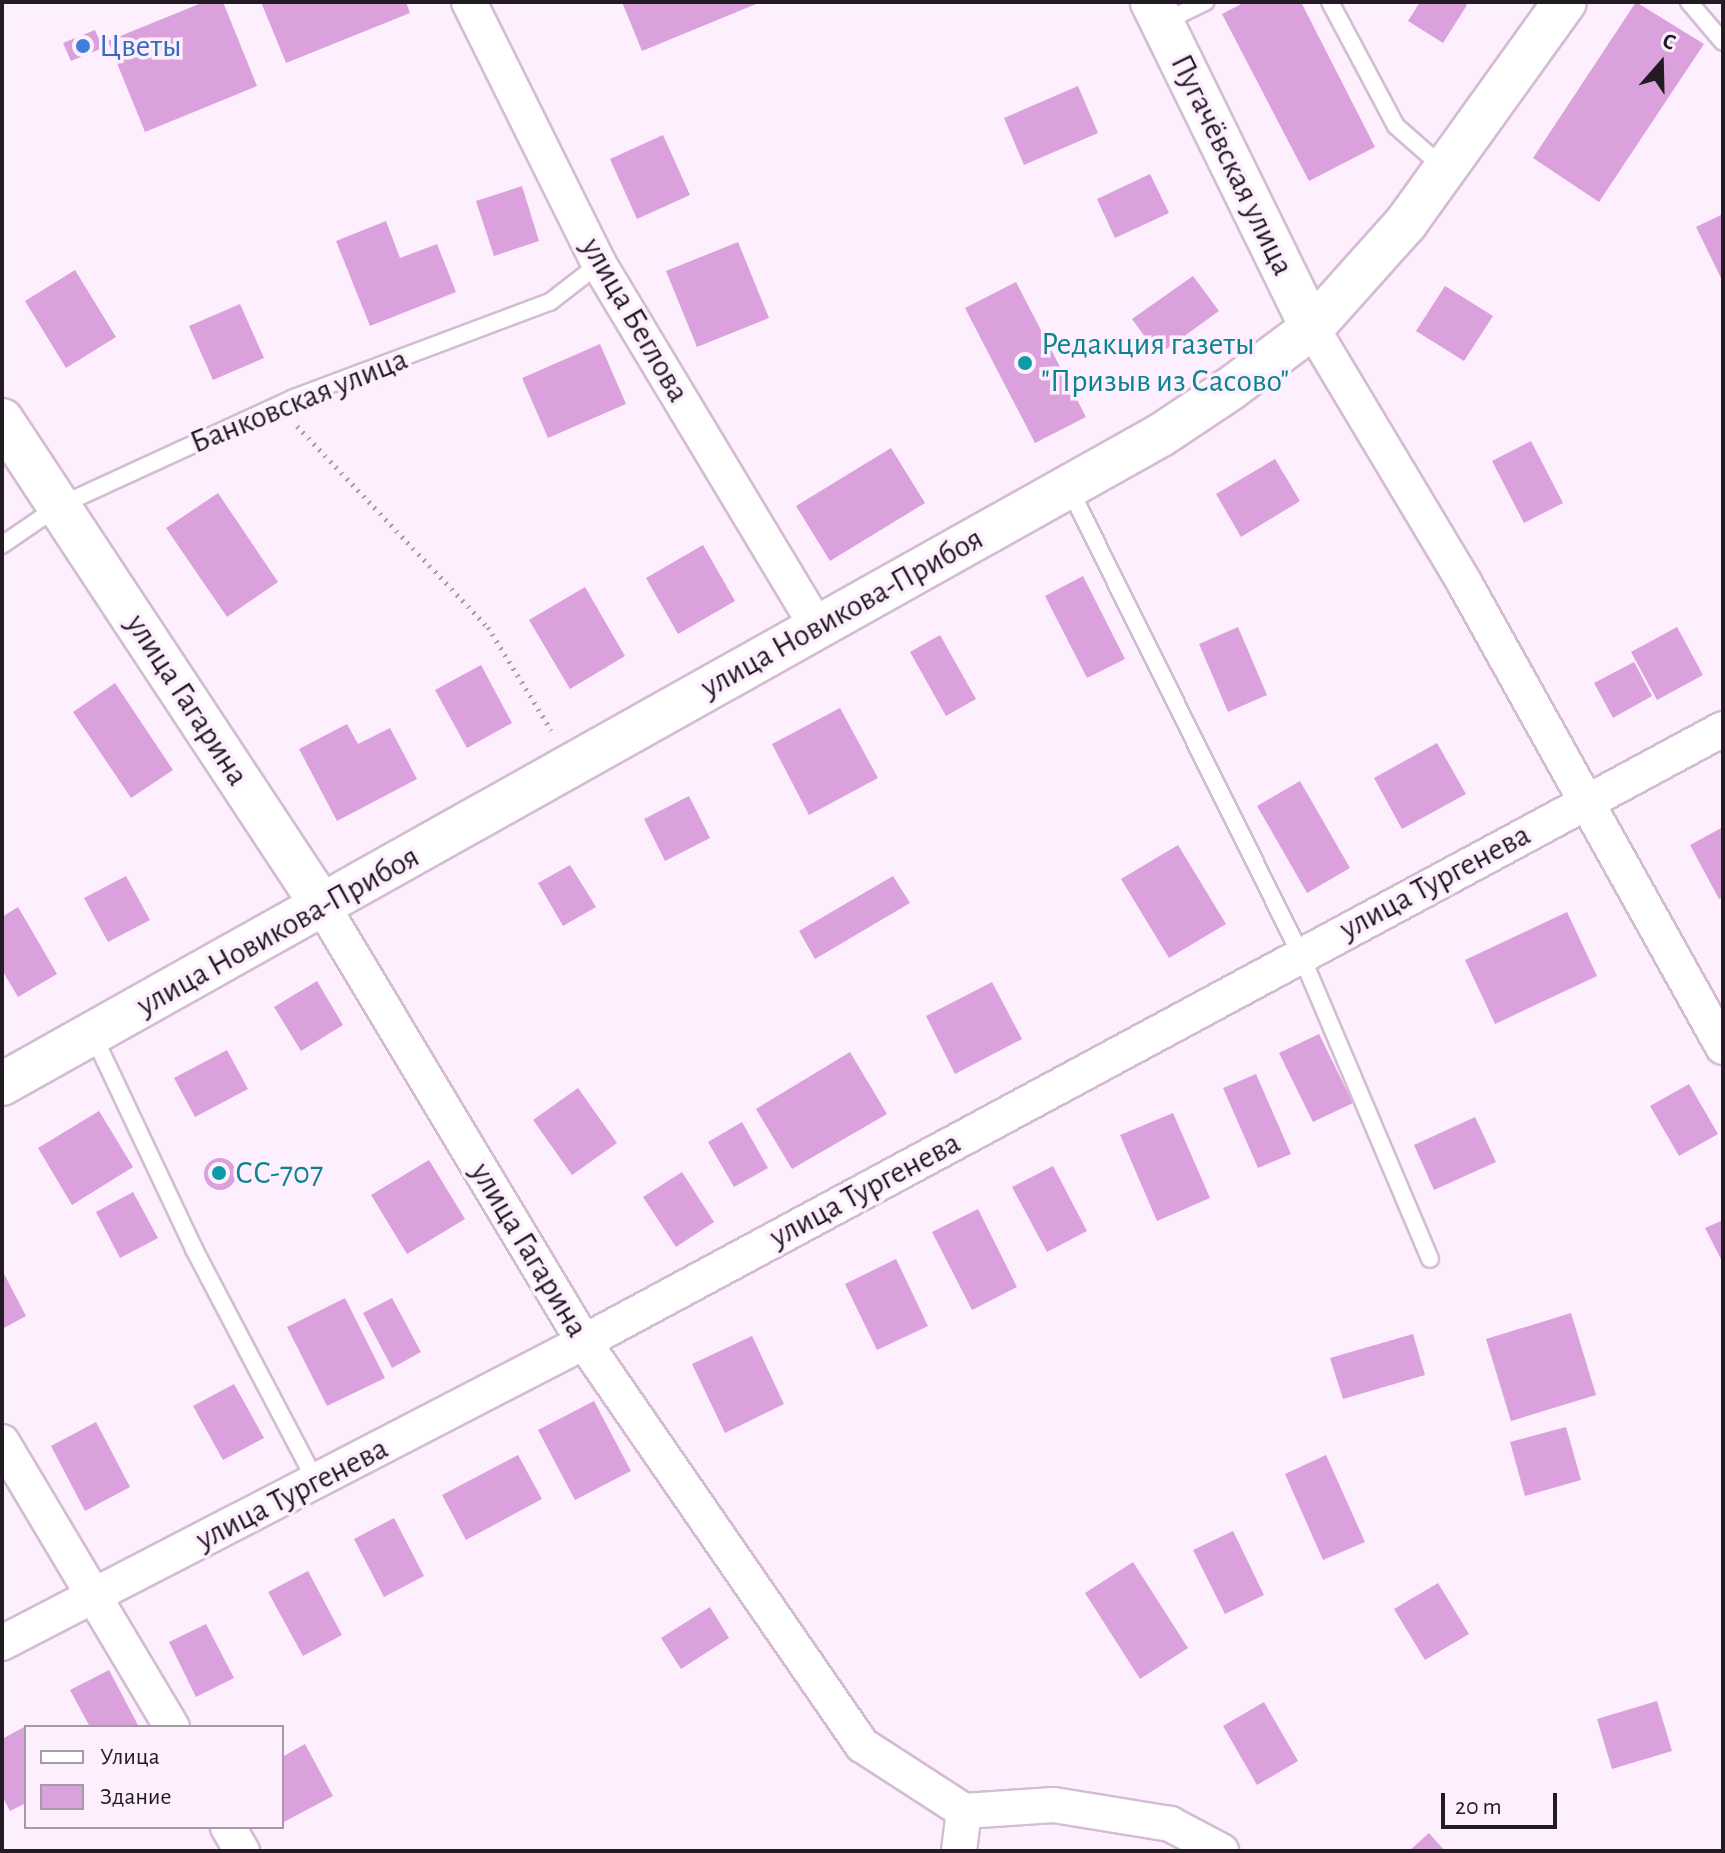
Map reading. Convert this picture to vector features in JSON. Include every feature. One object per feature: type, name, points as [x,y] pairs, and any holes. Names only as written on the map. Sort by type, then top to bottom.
[{"type":"street","name":"улица Беглова","points":[[469,2],[599,264],[818,628]]},
{"type":"street","name":"улица Новикова-Прибоя","points":[[2,1084],[1161,435],[1312,328],[1446,170],[1565,2]]},
{"type":"street","name":"Пугачёвская улица","points":[[1158,12],[1312,328]]},
{"type":"street","points":[[1312,328],[1587,800],[1723,1047]]},
{"type":"street","name":"улица Гагарина","points":[[2,420],[323,907],[584,1342],[862,1745],[964,1811]]},
{"type":"street","name":"улица Тургенева","points":[[2,1643],[584,1342],[1723,729]]},
{"type":"street","points":[[2,1442],[97,1595],[171,1725]]},
{"type":"street","points":[[959,1851],[964,1811],[1054,1805],[1170,1824],[1221,1851]]},
{"type":"street","points":[[229,1829],[242,1851]]},
{"type":"lane","points":[[1158,12],[1205,2]]},
{"type":"lane","points":[[1330,2],[1396,126],[1446,170]]},
{"type":"lane","points":[[1689,2],[1723,42]]},
{"type":"lane","name":"Банковская улица","points":[[2,545],[59,506],[276,406],[550,302],[599,264]]},
{"type":"lane","points":[[1068,487],[1301,955],[1430,1259]]},
{"type":"lane","points":[[93,1035],[194,1249],[316,1481]]},
{"type":"path","points":[[276,406],[488,627],[572,765]]},
{"type":"building","points":[[204,2],[223,2],[257,86],[145,132],[108,41]]},
{"type":"building","points":[[261,2],[406,2],[410,13],[286,63]]},
{"type":"building","points":[[622,2],[761,2],[642,51]]},
{"type":"building","points":[[1245,2],[1301,2],[1375,147],[1309,181],[1222,14]]},
{"type":"building","points":[[1420,2],[1462,2],[1467,5],[1443,43],[1408,21]]},
{"type":"building","points":[[1636,2],[1704,44],[1599,202],[1533,158]]},
{"type":"building","name":"Цветы","points":[[95,30],[103,48],[71,61],[63,43]]},
{"type":"building","points":[[1078,86],[1098,133],[1024,165],[1004,118]]},
{"type":"building","points":[[663,135],[690,195],[637,219],[610,159]]},
{"type":"building","points":[[1150,174],[1169,213],[1115,238],[1097,199]]},
{"type":"building","points":[[522,186],[539,241],[494,256],[476,201]]},
{"type":"building","points":[[1723,214],[1723,282],[1696,227]]},
{"type":"building","points":[[386,221],[400,258],[437,244],[456,292],[370,326],[336,241]]},
{"type":"building","points":[[738,242],[769,318],[697,347],[666,271]]},
{"type":"building","points":[[75,270],[116,337],[66,368],[25,301]]},
{"type":"building","points":[[1193,276],[1219,311],[1158,355],[1132,319]]},
{"type":"building","name":"Редакция газеты \"Призыв из Сасово\"","points":[[1016,282],[1086,417],[1035,443],[965,308]]},
{"type":"building","points":[[1445,286],[1493,316],[1464,361],[1416,331]]},
{"type":"building","points":[[240,304],[264,358],[213,380],[189,326]]},
{"type":"building","points":[[600,344],[626,404],[548,438],[522,378]]},
{"type":"building","points":[[1531,441],[1563,503],[1524,523],[1492,461]]},
{"type":"building","points":[[891,448],[925,503],[830,561],[796,506]]},
{"type":"building","points":[[1275,459],[1300,501],[1241,537],[1216,494]]},
{"type":"building","points":[[218,493],[278,582],[227,617],[166,528]]},
{"type":"building","points":[[703,545],[735,601],[678,634],[646,578]]},
{"type":"building","points":[[1083,576],[1125,659],[1087,678],[1045,596]]},
{"type":"building","points":[[585,587],[625,656],[570,689],[529,620]]},
{"type":"building","points":[[1238,627],[1267,695],[1228,712],[1199,644]]},
{"type":"building","points":[[1677,627],[1703,675],[1657,700],[1631,652]]},
{"type":"building","points":[[940,635],[976,699],[946,716],[910,652]]},
{"type":"building","points":[[1634,662],[1652,696],[1613,718],[1594,683]]},
{"type":"building","points":[[481,665],[512,723],[467,748],[435,690]]},
{"type":"building","points":[[115,683],[173,770],[131,798],[73,712]]},
{"type":"building","points":[[840,708],[878,778],[809,815],[772,744]]},
{"type":"building","points":[[347,724],[358,744],[390,728],[417,779],[337,821],[299,749]]},
{"type":"building","points":[[1437,743],[1466,794],[1402,829],[1374,778]]},
{"type":"building","points":[[1300,781],[1350,868],[1307,893],[1257,806]]},
{"type":"building","points":[[689,796],[710,838],[665,861],[644,819]]},
{"type":"building","points":[[1723,827],[1723,897],[1719,899],[1690,845]]},
{"type":"building","points":[[1178,845],[1226,924],[1169,958],[1121,879]]},
{"type":"building","points":[[570,865],[596,907],[563,926],[538,883]]},
{"type":"building","points":[[126,876],[150,920],[108,942],[84,898]]},
{"type":"building","points":[[893,876],[910,903],[815,959],[799,931]]},
{"type":"building","points":[[18,907],[57,974],[18,997],[2,970],[2,917]]},
{"type":"building","points":[[1567,912],[1597,976],[1495,1024],[1465,960]]},
{"type":"building","points":[[317,981],[343,1025],[301,1051],[274,1007]]},
{"type":"building","points":[[992,982],[1022,1039],[955,1074],[926,1016]]},
{"type":"building","points":[[1319,1034],[1353,1103],[1313,1122],[1279,1053]]},
{"type":"building","points":[[227,1050],[248,1089],[195,1117],[174,1078]]},
{"type":"building","points":[[850,1052],[887,1114],[792,1169],[756,1109]]},
{"type":"building","points":[[1256,1074],[1291,1154],[1258,1168],[1223,1088]]},
{"type":"building","points":[[1689,1084],[1718,1134],[1679,1156],[1650,1106]]},
{"type":"building","points":[[578,1088],[617,1143],[572,1175],[533,1120]]},
{"type":"building","points":[[99,1111],[133,1167],[72,1205],[38,1148]]},
{"type":"building","points":[[1173,1113],[1210,1198],[1157,1221],[1120,1135]]},
{"type":"building","points":[[1475,1117],[1496,1162],[1434,1190],[1414,1145]]},
{"type":"building","points":[[742,1122],[768,1168],[734,1187],[708,1142]]},
{"type":"building","name":"СС-707","points":[[220,1158],[232,1162],[236,1174],[232,1186],[220,1190],[208,1186],[204,1174],[208,1162]]},
{"type":"building","points":[[429,1160],[465,1219],[407,1254],[371,1195]]},
{"type":"building","points":[[1053,1166],[1087,1231],[1047,1252],[1012,1187]]},
{"type":"building","points":[[682,1172],[714,1222],[676,1247],[643,1197]]},
{"type":"building","points":[[133,1192],[158,1238],[120,1258],[96,1212]]},
{"type":"building","points":[[978,1209],[1017,1287],[972,1310],[932,1232]]},
{"type":"building","points":[[1723,1220],[1723,1263],[1705,1228]]},
{"type":"building","points":[[896,1259],[928,1326],[877,1350],[845,1284]]},
{"type":"building","points":[[2,1270],[26,1316],[2,1329]]},
{"type":"building","points":[[345,1298],[385,1378],[327,1406],[287,1327]]},
{"type":"building","points":[[392,1298],[421,1352],[392,1368],[363,1313]]},
{"type":"building","points":[[1571,1313],[1596,1395],[1511,1421],[1486,1339]]},
{"type":"building","points":[[1413,1334],[1425,1375],[1343,1399],[1330,1358]]},
{"type":"building","points":[[752,1336],[784,1404],[725,1433],[692,1364]]},
{"type":"building","points":[[234,1384],[264,1438],[223,1460],[193,1406]]},
{"type":"building","points":[[594,1401],[631,1471],[575,1500],[538,1430]]},
{"type":"building","points":[[96,1422],[130,1487],[85,1511],[51,1446]]},
{"type":"building","points":[[1566,1427],[1581,1480],[1525,1496],[1510,1442]]},
{"type":"building","points":[[518,1455],[542,1499],[466,1540],[442,1495]]},
{"type":"building","points":[[1326,1455],[1365,1542],[1323,1560],[1285,1474]]},
{"type":"building","points":[[394,1518],[424,1576],[384,1597],[354,1539]]},
{"type":"building","points":[[1233,1531],[1264,1595],[1225,1614],[1193,1550]]},
{"type":"building","points":[[1133,1562],[1188,1648],[1140,1679],[1085,1593]]},
{"type":"building","points":[[308,1571],[342,1635],[303,1656],[268,1592]]},
{"type":"building","points":[[1438,1583],[1469,1634],[1425,1660],[1394,1609]]},
{"type":"building","points":[[710,1607],[729,1638],[681,1669],[661,1638]]},
{"type":"building","points":[[206,1624],[234,1678],[196,1697],[169,1642]]},
{"type":"building","points":[[109,1670],[138,1725],[89,1725],[70,1690]]},
{"type":"building","points":[[1657,1701],[1672,1751],[1612,1769],[1597,1719]]},
{"type":"building","points":[[1264,1702],[1298,1761],[1257,1785],[1223,1726]]},
{"type":"building","points":[[24,1727],[24,1804],[10,1811],[2,1796],[2,1739]]},
{"type":"building","points":[[305,1744],[333,1796],[284,1822],[284,1756]]},
{"type":"building","points":[[1429,1833],[1445,1851],[1409,1851]]},
{"type":"place","name":"Цветы","points":[[83,46]]},
{"type":"place","name":"Редакция газеты \"Призыв из Сасово\"","points":[[1025,363]]},
{"type":"place","name":"СС-707","points":[[219,1173]]}]
